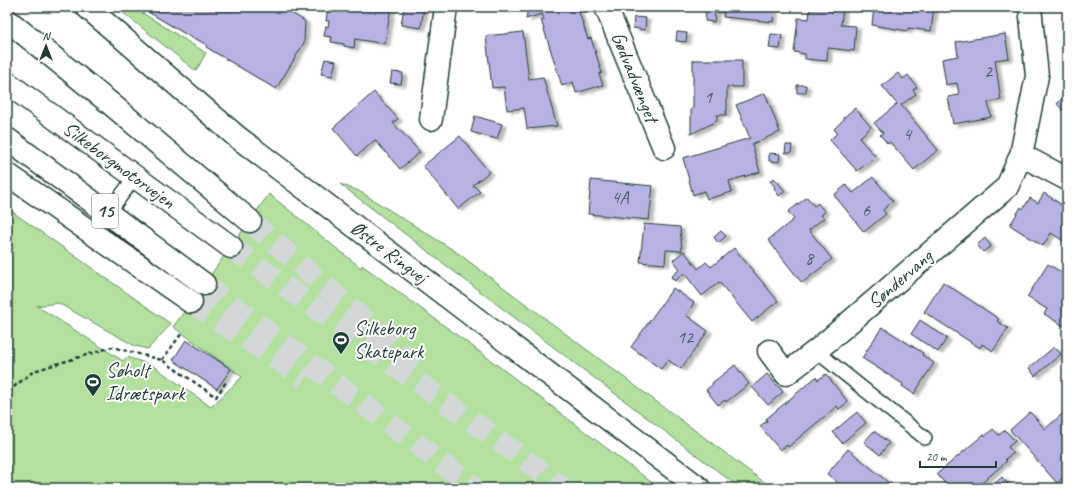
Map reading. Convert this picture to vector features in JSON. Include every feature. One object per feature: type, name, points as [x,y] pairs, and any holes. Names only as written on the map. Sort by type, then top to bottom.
[{"type":"main road","name":"Østre Ringvej","points":[[86,7],[236,136],[699,488]]},
{"type":"main road","points":[[431,119],[446,7]]},
{"type":"main road","name":"Gødvadvænget","points":[[606,7],[664,148]]},
{"type":"main road","name":"Søndervang","points":[[769,351],[786,374],[816,351],[1007,187],[1021,155],[1037,76],[1030,7]]},
{"type":"main road","points":[[7,20],[111,104],[250,221]]},
{"type":"main road","name":"Silkeborgmotorvejen","points":[[7,83],[231,247]]},
{"type":"main road","name":"15","points":[[7,138],[204,284]]},
{"type":"main road","points":[[1021,155],[1067,179]]},
{"type":"main road","points":[[7,174],[191,302]]},
{"type":"lane","points":[[108,213],[135,177]]},
{"type":"lane","points":[[816,351],[925,438]]},
{"type":"path","points":[[162,360],[182,333]]},
{"type":"path","points":[[7,399],[11,389],[34,371],[112,346],[162,360],[216,397],[226,382]]},
{"type":"green space","points":[[116,7],[133,7],[206,53],[196,71]]},
{"type":"green space","points":[[340,184],[359,191],[455,251],[772,488],[740,488]]},
{"type":"green space","points":[[269,194],[361,268],[362,265],[480,352],[659,488],[7,488],[7,208],[171,324],[148,349],[135,346],[58,303],[37,306],[123,361],[127,357],[152,365],[211,407],[242,377],[173,327]]},
{"type":"building","points":[[145,7],[281,7],[305,21],[304,43],[276,89],[206,47],[207,45],[145,10]]},
{"type":"building","points":[[328,7],[391,7],[385,44],[355,39],[354,48],[344,46],[344,44],[331,42],[332,37],[324,36],[326,26],[328,27],[329,21],[326,21]]},
{"type":"building","points":[[404,7],[424,7],[421,28],[401,25]]},
{"type":"building","points":[[528,7],[550,7],[550,11],[554,10],[554,7],[574,7],[575,10],[578,9],[588,39],[591,38],[602,73],[599,74],[603,85],[576,93],[573,82],[562,86],[541,20],[544,20],[542,14],[526,19]]},
{"type":"building","points":[[700,7],[774,7],[773,22],[723,17],[724,12],[715,12],[714,22],[705,21],[706,10],[699,10]]},
{"type":"building","points":[[810,7],[843,7],[841,25],[856,26],[854,51],[828,48],[827,61],[805,59],[805,54],[794,52],[798,18],[809,19]]},
{"type":"building","points":[[874,7],[934,7],[931,31],[908,28],[908,31],[872,25]]},
{"type":"building","points":[[634,17],[646,18],[645,30],[633,28]]},
{"type":"building","points":[[523,32],[529,79],[543,77],[557,126],[527,129],[524,108],[507,110],[504,87],[492,88],[486,36]]},
{"type":"building","points":[[677,32],[687,33],[686,42],[676,41]]},
{"type":"building","points":[[771,34],[782,35],[780,49],[769,48]]},
{"type":"building","points":[[1005,34],[1009,58],[995,60],[1001,100],[988,102],[991,117],[953,124],[948,97],[959,95],[957,83],[946,85],[942,59],[958,56],[956,42]]},
{"type":"building","points":[[325,59],[336,61],[332,76],[321,74]]},
{"type":"building","points":[[693,60],[742,60],[742,87],[727,87],[726,115],[717,115],[717,121],[691,134],[691,109],[693,109]]},
{"type":"building","points":[[392,72],[403,73],[401,84],[390,83]]},
{"type":"building","points":[[898,73],[903,79],[908,75],[917,87],[913,90],[916,94],[901,105],[938,150],[914,170],[890,142],[888,144],[880,135],[883,133],[874,123],[897,104],[882,86]]},
{"type":"building","points":[[797,85],[806,85],[806,93],[797,93]]},
{"type":"building","points":[[374,92],[398,119],[393,123],[420,152],[400,169],[375,140],[357,156],[333,128]]},
{"type":"building","points":[[765,93],[780,132],[752,144],[760,172],[729,181],[732,192],[707,199],[704,191],[693,195],[683,158],[750,138],[736,105]]},
{"type":"building","points":[[1067,93],[1067,114],[1057,104]]},
{"type":"building","points":[[855,108],[871,127],[859,138],[876,157],[857,171],[830,140],[837,133],[834,129],[844,119],[843,118]]},
{"type":"building","points":[[475,116],[502,124],[497,139],[471,132]]},
{"type":"building","points":[[460,136],[489,172],[473,185],[480,192],[458,209],[423,166]]},
{"type":"building","points":[[786,145],[792,145],[791,153],[785,153]]},
{"type":"building","points":[[769,153],[780,154],[779,162],[769,161]]},
{"type":"building","points":[[873,177],[893,201],[883,210],[886,214],[864,232],[834,195],[846,185],[853,193]]},
{"type":"building","points":[[774,178],[785,191],[779,196],[774,188],[775,187],[770,181]]},
{"type":"building","points":[[591,180],[653,186],[649,220],[588,214]]},
{"type":"building","points":[[1044,193],[1063,206],[1067,200],[1067,243],[1051,233],[1043,246],[1010,225],[1021,207],[1023,209],[1030,198],[1038,203]]},
{"type":"building","points":[[807,197],[814,206],[818,203],[825,212],[821,215],[824,218],[809,230],[832,259],[802,283],[768,240],[794,219],[788,212]]},
{"type":"building","points":[[644,224],[680,227],[682,251],[666,250],[665,264],[640,262]]},
{"type":"building","points":[[721,231],[726,236],[718,243],[714,237]]},
{"type":"building","points":[[985,238],[991,246],[983,252],[977,245]]},
{"type":"building","points":[[734,248],[778,301],[752,322],[719,282],[702,296],[684,273],[675,281],[671,277],[680,269],[673,260],[684,251],[698,269],[706,262],[711,267]]},
{"type":"building","points":[[1048,264],[1067,276],[1067,328],[1044,314],[1047,309],[1027,297]]},
{"type":"building","points":[[943,282],[999,319],[997,321],[1008,328],[993,351],[982,344],[980,348],[924,312]]},
{"type":"building","points":[[673,288],[694,303],[686,315],[708,331],[681,369],[668,360],[661,369],[631,347]]},
{"type":"building","points":[[920,320],[947,338],[938,352],[911,334]]},
{"type":"building","points":[[882,327],[923,353],[922,355],[934,363],[914,394],[902,386],[903,384],[862,358]]},
{"type":"building","points":[[186,340],[231,369],[217,389],[173,360]]},
{"type":"building","points":[[1054,347],[1061,354],[1035,376],[1029,368]]},
{"type":"building","points":[[735,365],[749,384],[726,402],[725,400],[718,405],[706,390],[713,384],[712,383]]},
{"type":"building","points":[[767,374],[783,392],[768,405],[752,387]]},
{"type":"building","points":[[826,374],[848,402],[839,409],[837,406],[788,447],[787,445],[780,450],[760,426],[767,421],[766,419],[816,377],[818,380]]},
{"type":"building","points":[[1067,410],[1067,474],[1057,483],[1010,430],[1030,412],[1045,429]]},
{"type":"building","points":[[857,412],[866,423],[842,443],[833,432]]},
{"type":"building","points":[[993,429],[999,435],[1005,430],[1015,441],[1008,447],[1014,453],[1005,459],[1007,461],[976,488],[949,488],[937,474],[984,434],[985,436]]},
{"type":"building","points":[[874,431],[889,443],[880,455],[864,442]]},
{"type":"building","points":[[848,449],[895,488],[844,488],[827,474]]},
{"type":"building","points":[[1002,477],[1009,485],[1006,488],[996,488],[993,485]]},
{"type":"tunnel","points":[[250,221],[417,366]]},
{"type":"tunnel","points":[[231,247],[563,488]]},
{"type":"tunnel","points":[[204,284],[475,488]]},
{"type":"tunnel","points":[[191,302],[305,378]]},
{"type":"place","name":"Silkeborg Skatepark","points":[[341,355]]},
{"type":"place","name":"Søholt Idrætspark","points":[[93,397]]}]
